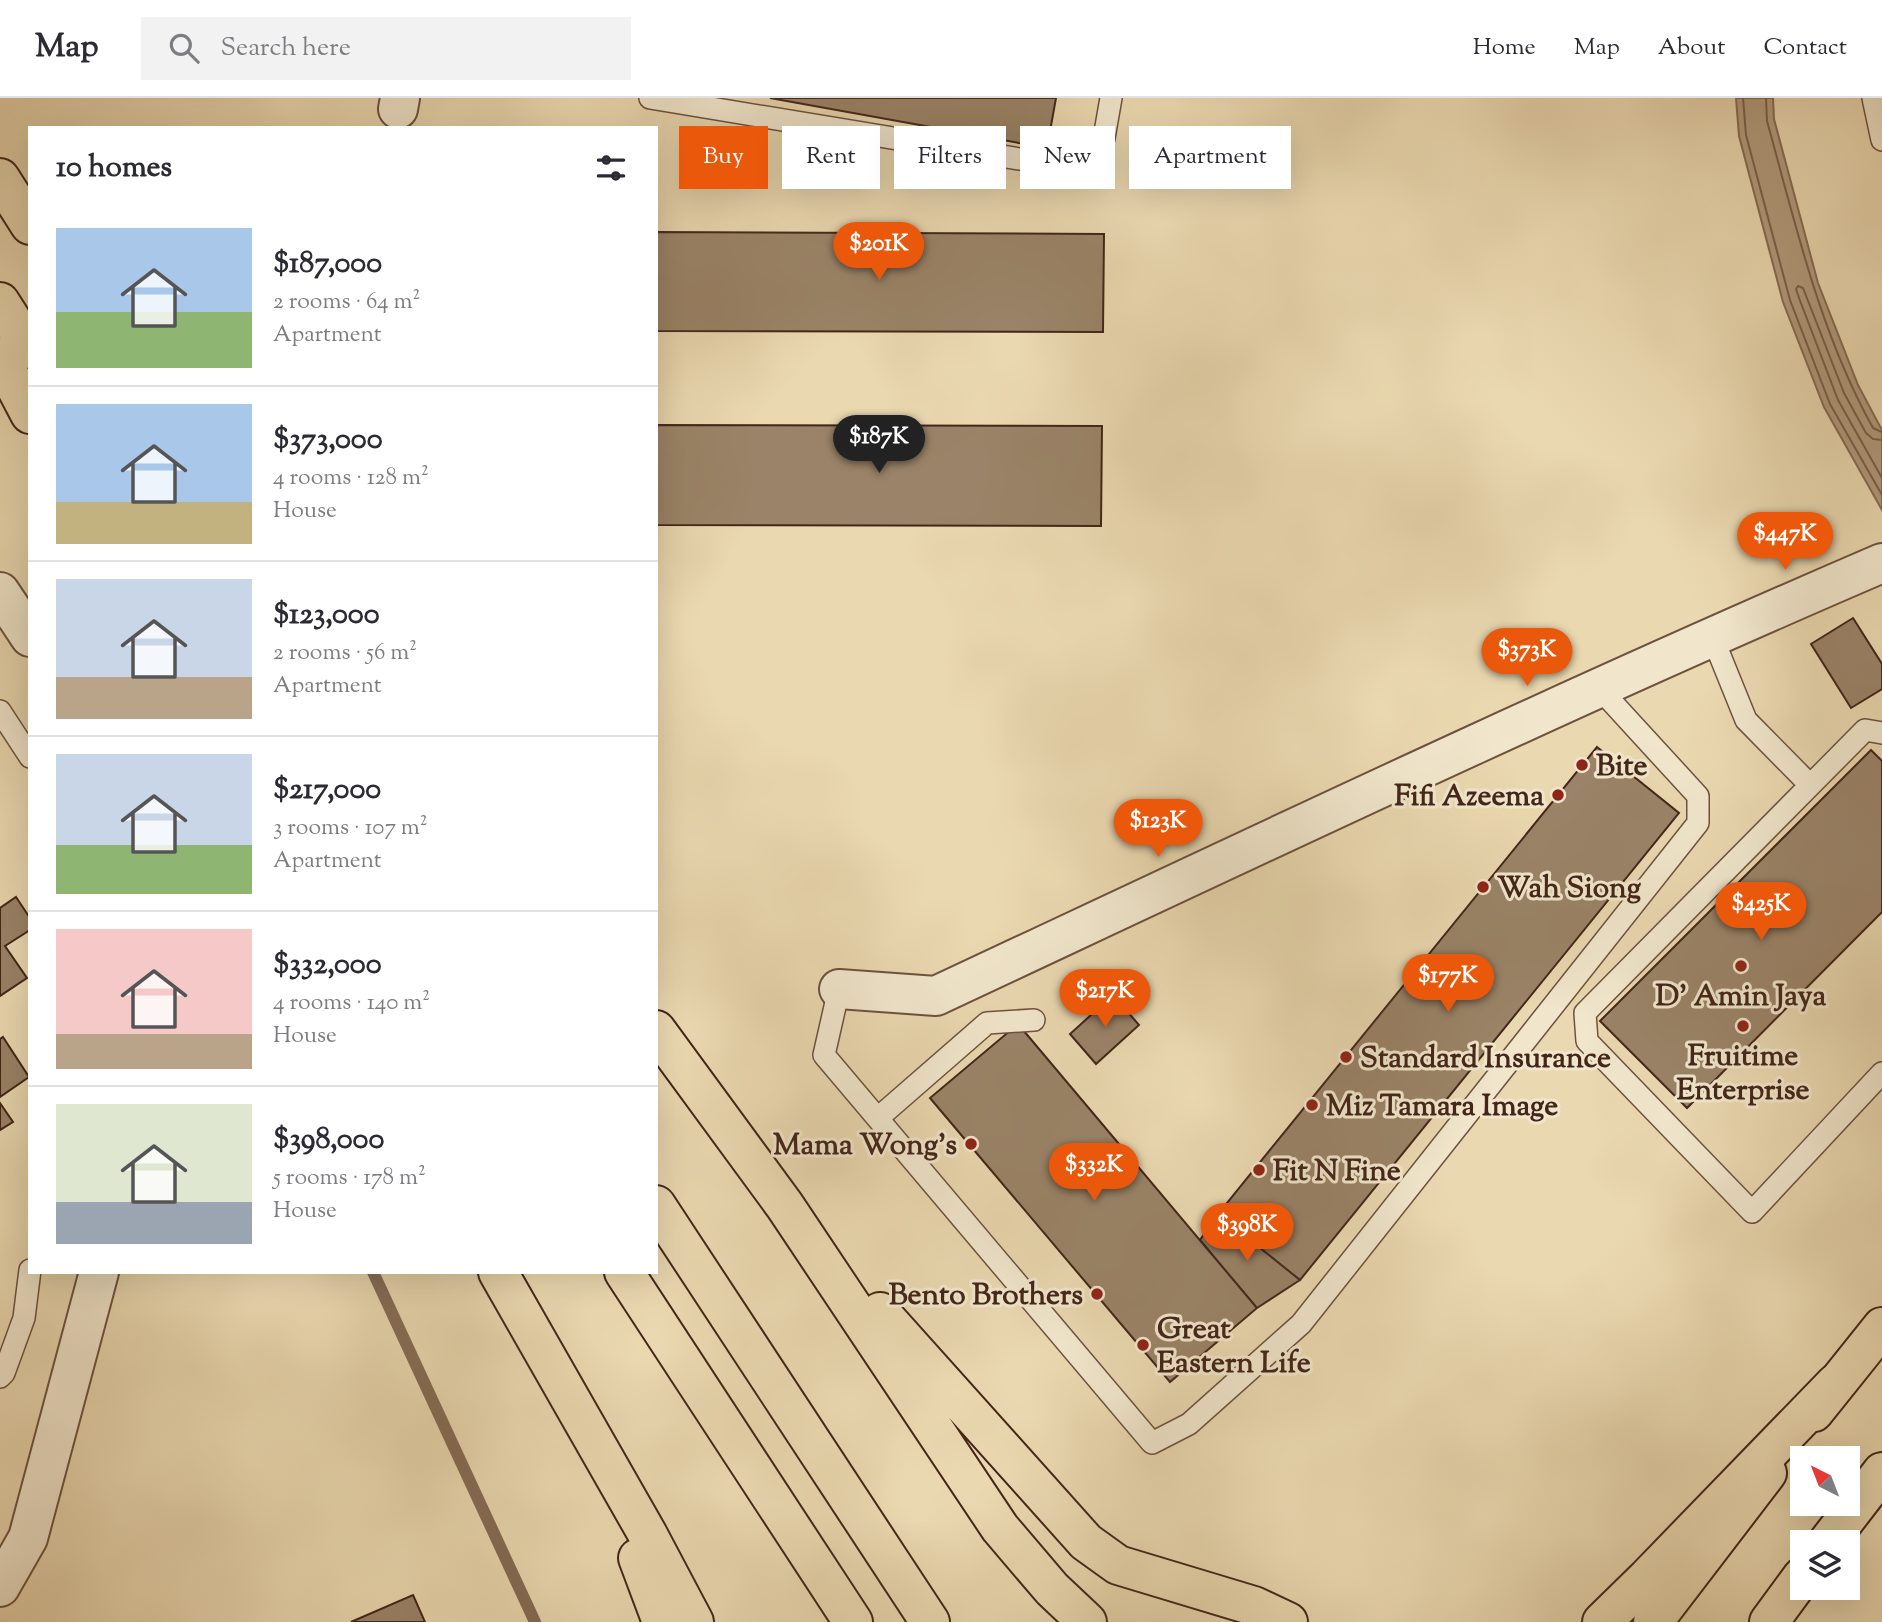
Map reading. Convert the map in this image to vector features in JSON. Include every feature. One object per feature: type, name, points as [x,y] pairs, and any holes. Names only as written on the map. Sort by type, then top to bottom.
[{"type":"main road","points":[[0,169],[28,203]]},
{"type":"main road","points":[[0,178],[28,222]]},
{"type":"main road","points":[[0,302],[28,346]]},
{"type":"main road","points":[[0,358],[28,410]]},
{"type":"main road","points":[[658,1033],[786,1206],[1000,1528],[1052,1590],[1087,1622]]},
{"type":"main road","points":[[786,1206],[1086,1542],[1118,1565],[1254,1606],[1288,1622]]},
{"type":"main road","points":[[658,1208],[930,1622]]},
{"type":"main road","points":[[499,1274],[694,1622]]},
{"type":"main road","points":[[625,1274],[853,1622]]},
{"type":"main road","points":[[1653,1622],[1835,1384],[1882,1327]]},
{"type":"main road","points":[[1602,1622],[1835,1384]]},
{"type":"main road","points":[[599,1450],[662,1622]]},
{"type":"main road","points":[[1837,1530],[1882,1472]]},
{"type":"main road","points":[[1769,1622],[1790,1593]]},
{"type":"street","points":[[839,989],[936,996],[1712,636],[1882,563]]},
{"type":"street","points":[[0,592],[28,634]]},
{"type":"street","points":[[2,1578],[28,1538],[98,1274]]},
{"type":"lane","points":[[650,98],[1062,166],[1104,138],[1111,98]]},
{"type":"lane","points":[[1872,98],[1882,140]]},
{"type":"lane","points":[[1712,636],[1746,720],[1810,785]]},
{"type":"lane","points":[[839,989],[824,1055],[1152,1443],[1189,1424],[1301,1324],[1698,823],[1698,796],[1599,688]]},
{"type":"lane","points":[[0,711],[28,754]]},
{"type":"lane","points":[[1882,733],[1865,730],[1585,1013],[1587,1041],[1752,1212],[1882,1073]]},
{"type":"lane","points":[[878,1118],[987,1023],[1034,1020]]},
{"type":"lane","points":[[0,1377],[4,1373],[24,1318],[30,1274]]},
{"type":"water","points":[[1736,98],[1773,98],[1774,119],[1818,283],[1858,385],[1882,430],[1882,510],[1824,407],[1783,302],[1739,136]]},
{"type":"building","points":[[770,98],[1056,98],[1051,126],[1020,126],[1020,143],[1006,141],[1006,126],[925,126]]},
{"type":"building","points":[[658,232],[1104,234],[1103,332],[658,331]]},
{"type":"building","points":[[658,425],[1102,426],[1101,526],[658,525]]},
{"type":"building","points":[[1853,618],[1882,664],[1882,689],[1851,708],[1811,644]]},
{"type":"building","points":[[1597,747],[1679,813],[1300,1280],[1218,1214]]},
{"type":"building","name":"D' Amin Jaya","points":[[1871,750],[1882,761],[1882,912],[1687,1108],[1600,1021]]},
{"type":"building","points":[[16,897],[28,915],[28,931],[5,946],[27,978],[0,996],[0,908]]},
{"type":"building","points":[[1113,995],[1139,1025],[1096,1064],[1070,1034]]},
{"type":"building","points":[[1018,1024],[1257,1308],[1170,1382],[930,1098]]},
{"type":"building","points":[[3,1037],[28,1078],[0,1097],[0,1039]]},
{"type":"building","points":[[0,1103],[13,1122],[0,1130]]},
{"type":"building","points":[[1218,1214],[1300,1280],[1257,1308],[1200,1240]]},
{"type":"building","points":[[413,1595],[425,1622],[351,1622]]},
{"type":"waterway","points":[[374,1274],[535,1622]]},
{"type":"place","name":"Bite","points":[[1582,765]]},
{"type":"place","name":"Fifi Azeema","points":[[1558,795]]},
{"type":"place","name":"Wah Siong","points":[[1483,887]]},
{"type":"place","name":"D' Amin Jaya","points":[[1741,966]]},
{"type":"place","name":"Fruitime Enterprise","points":[[1743,1026]]},
{"type":"place","name":"Standard Insurance","points":[[1346,1057]]},
{"type":"place","name":"Miz Tamara Image","points":[[1312,1105]]},
{"type":"place","name":"Mama Wong's","points":[[971,1144]]},
{"type":"place","name":"Fit N Fine","points":[[1259,1170]]},
{"type":"place","name":"Bento Brothers","points":[[1097,1294]]},
{"type":"place","name":"Great Eastern Life","points":[[1143,1345]]}]
